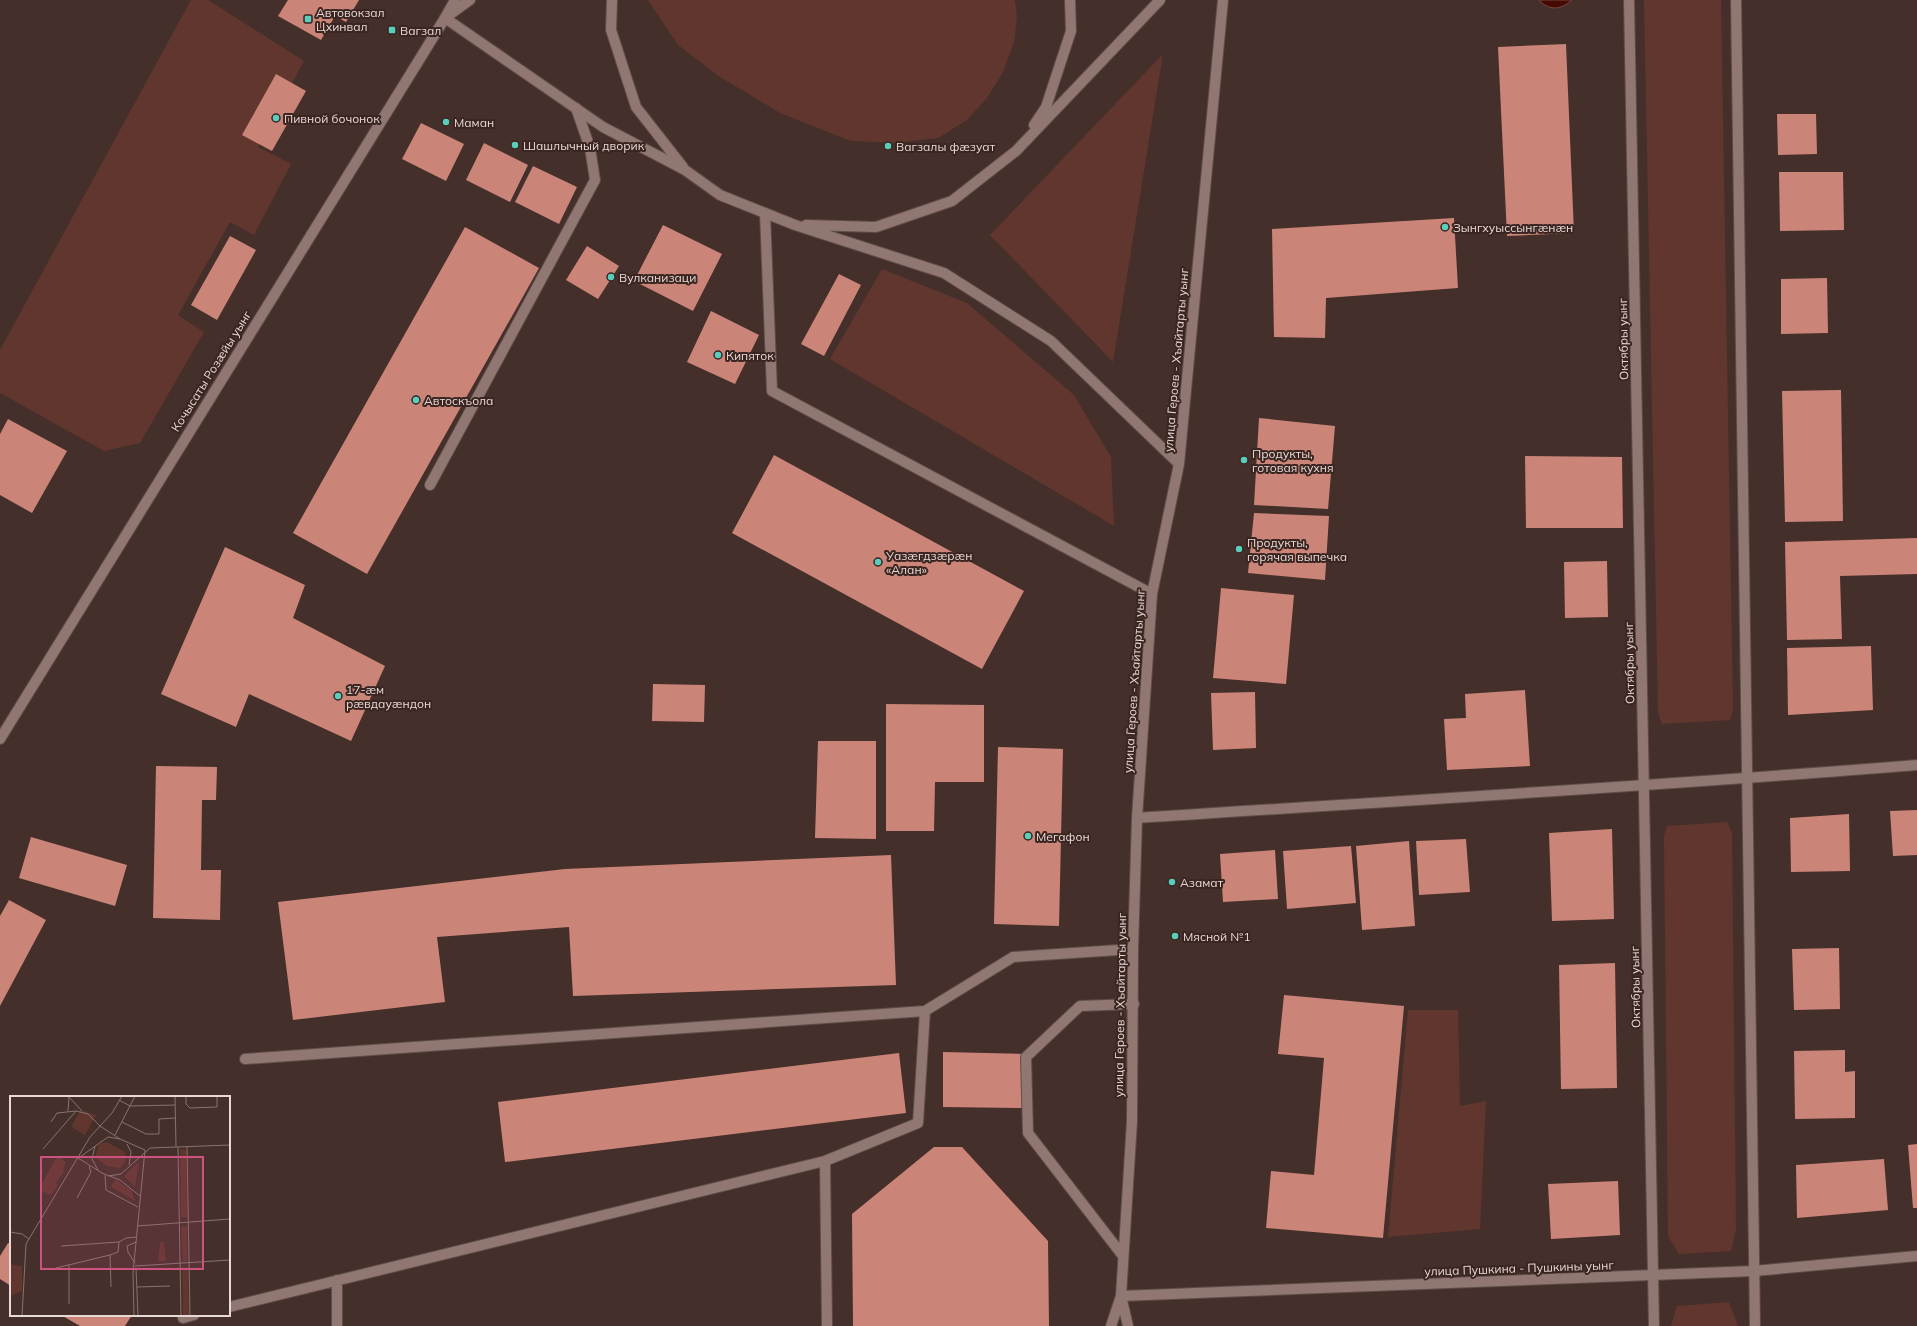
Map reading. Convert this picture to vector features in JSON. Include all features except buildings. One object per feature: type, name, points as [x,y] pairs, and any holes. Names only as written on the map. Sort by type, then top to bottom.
[{"type":"street","name":"Кочысаты Розæйы уынг","points":[[0,739],[455,0]]},
{"type":"street","points":[[470,0],[445,18],[603,126],[685,170],[720,195],[795,225],[944,273],[1051,341],[1179,464]]},
{"type":"street","points":[[612,0],[611,30],[636,107],[685,170]]},
{"type":"street","points":[[1016,151],[1046,108],[1071,31],[1070,0]]},
{"type":"street","points":[[795,225],[876,226],[952,201],[1016,151],[1160,0]]},
{"type":"street","name":"улица Героев - Хъайтарты уынг","points":[[1111,1326],[1121,1296],[1132,1121],[1134,1004],[1133,949],[1137,818],[1152,594],[1179,464],[1223,0]]},
{"type":"street","name":"Октябры уынг","points":[[1629,0],[1654,1326]]},
{"type":"street","points":[[1736,0],[1755,1326]]},
{"type":"street","points":[[430,485],[595,180],[590,148],[576,108]]},
{"type":"street","points":[[765,213],[772,391],[1152,594]]},
{"type":"street","points":[[1137,818],[1746,778],[1917,765]]},
{"type":"street","points":[[244,1059],[924,1011],[1013,957],[1133,949]]},
{"type":"street","points":[[1123,1256],[1028,1133],[1026,1057],[1080,1006],[1134,1004]]},
{"type":"street","points":[[230,1306],[825,1160],[918,1123],[924,1011]]},
{"type":"street","points":[[825,1160],[827,1326]]},
{"type":"street","name":"улица Пушкина - Пушкины уынг","points":[[1121,1296],[1754,1272],[1917,1256]]},
{"type":"street","points":[[337,1280],[337,1326]]},
{"type":"street","name":"улица Героев - Хъайтарты уынг","points":[[1121,1296],[1128,1326]]},
{"type":"street","points":[[183,1318],[190,1316]]},
{"type":"shaded area","points":[[191,0],[208,0],[304,61],[258,147],[291,164],[254,235],[230,222],[178,315],[204,332],[140,443],[104,451],[0,393],[0,350]]},
{"type":"shaded area","points":[[648,0],[1015,0],[1017,17],[1014,42],[1003,72],[987,98],[967,120],[938,138],[895,143],[851,141],[782,114],[720,77],[678,45]]},
{"type":"shaded area","points":[[1539,0],[1572,0],[1564,6],[1555,8],[1543,4]]},
{"type":"shaded area","points":[[1644,0],[1721,0],[1733,710],[1730,720],[1662,724],[1658,713]]},
{"type":"shaded area","points":[[1163,54],[1113,362],[990,235]]},
{"type":"shaded area","points":[[882,269],[967,303],[1074,395],[1111,457],[1114,526],[830,359]]},
{"type":"shaded area","points":[[1727,822],[1732,833],[1736,1230],[1731,1251],[1679,1254],[1668,1236],[1664,837],[1667,826]]},
{"type":"shaded area","points":[[1408,1010],[1458,1010],[1460,1106],[1486,1101],[1480,1229],[1388,1237]]},
{"type":"shaded area","points":[[1729,1302],[1738,1326],[1671,1326],[1677,1306]]},
{"type":"place","name":"Автовокзал Цхинвал","points":[[308,19]]},
{"type":"place","name":"Вагзал","points":[[392,30]]},
{"type":"place","name":"Пивной бочонок","points":[[276,118]]},
{"type":"place","name":"Маман","points":[[446,122]]},
{"type":"place","name":"Шашлычный дворик","points":[[515,145]]},
{"type":"place","name":"Вагзалы фæзуат","points":[[888,146]]},
{"type":"place","name":"Зынгхуыссынгæнæн","points":[[1445,227]]},
{"type":"place","name":"Вулканизаци","points":[[611,277]]},
{"type":"place","name":"Кипяток","points":[[718,355]]},
{"type":"place","name":"Автоскъола","points":[[416,400]]},
{"type":"place","name":"Продукты, готовая кухня","points":[[1244,460]]},
{"type":"place","name":"Продукты, горячая выпечка","points":[[1239,549]]},
{"type":"place","name":"Уазæгдзæрæн «Алан»","points":[[878,562]]},
{"type":"place","name":"17-æм рӕвдауӕндон","points":[[338,696]]},
{"type":"place","name":"Мегафон","points":[[1028,836]]},
{"type":"place","name":"Азамат","points":[[1172,882]]},
{"type":"place","name":"Мясной №1","points":[[1175,936]]}]
